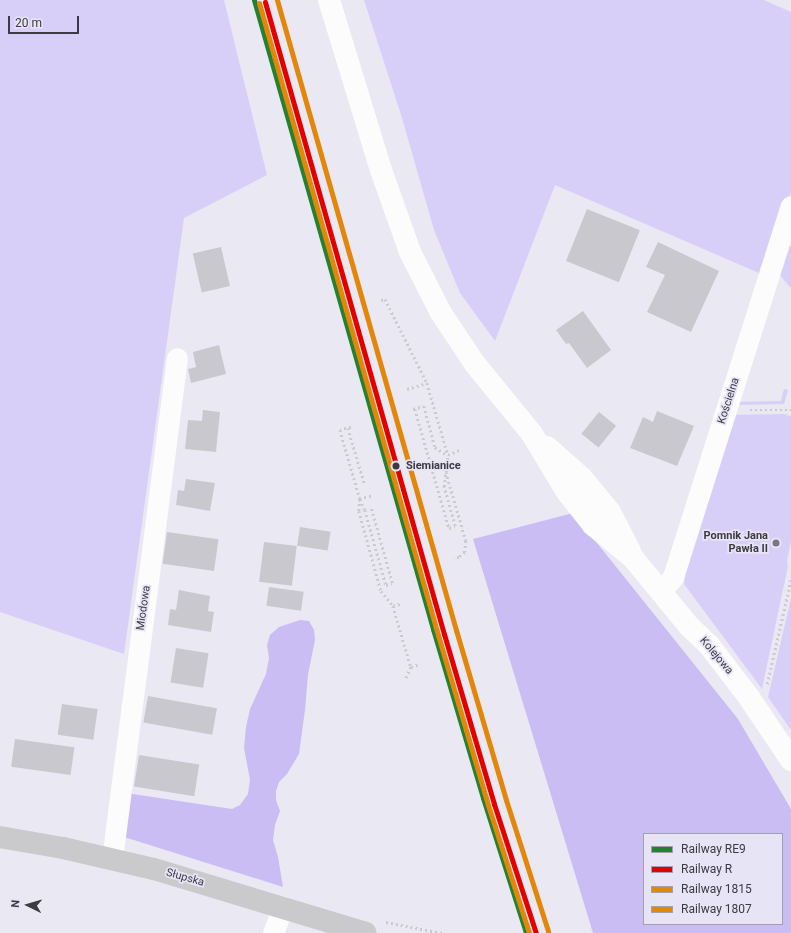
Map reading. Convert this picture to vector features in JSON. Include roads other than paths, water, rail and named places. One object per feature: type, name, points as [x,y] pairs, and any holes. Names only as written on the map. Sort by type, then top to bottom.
[{"type":"main road","name":"Słupska","points":[[0,837],[112,859],[283,907],[366,933]]},
{"type":"street","name":"Kolejowa","points":[[329,0],[381,170],[410,252],[441,313],[475,364],[532,434],[567,492],[593,525],[634,558],[689,626],[709,645],[748,696],[791,760]]},
{"type":"street","name":"Kościelna","points":[[661,591],[673,577],[791,206]]},
{"type":"street","name":"Miodowa","points":[[112,859],[177,358]]},
{"type":"street","points":[[273,933],[283,907]]},
{"type":"rail line","name":"RE9","points":[[254,0],[433,629],[483,798],[526,933]]},
{"type":"rail line","name":"1815","points":[[277,0],[456,630],[506,800],[548,931]]},
{"type":"rail line","name":"R","points":[[265,2],[444,634],[494,804],[536,933]]},
{"type":"rail line","name":"1807","points":[[259,3],[438,635],[488,805],[529,933]]},
{"type":"place","name":"Siemianice","points":[[396,466]]},
{"type":"place","name":"Pomnik Jana Pawła II","points":[[776,543]]}]
